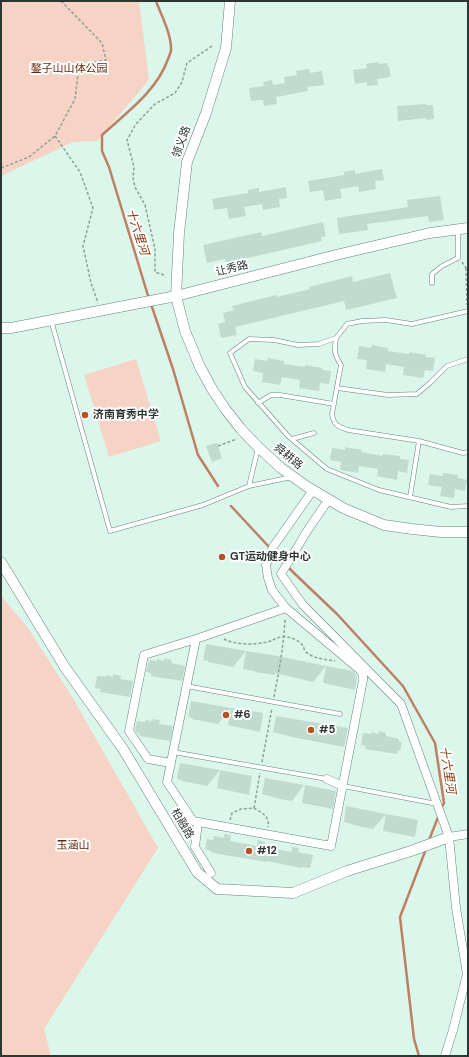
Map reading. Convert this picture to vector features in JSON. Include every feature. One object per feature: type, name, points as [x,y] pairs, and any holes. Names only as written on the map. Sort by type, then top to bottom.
[{"type":"street","name":"领义路","points":[[176,296],[180,232],[187,162],[206,113],[226,48],[230,1]]},
{"type":"street","name":"让秀路","points":[[1,328],[11,328],[176,296],[340,254],[430,233],[463,229]]},
{"type":"street","name":"舜耕路","points":[[176,296],[186,331],[200,367],[212,389],[226,410],[246,435],[258,448],[281,468],[312,490],[343,508],[384,525],[441,532],[468,532]]},
{"type":"street","points":[[196,639],[166,782],[192,821],[331,846],[364,680],[363,675],[286,608],[272,590],[266,565],[272,551],[312,490]]},
{"type":"street","points":[[329,499],[309,528],[281,574],[304,605],[401,704],[438,804],[449,838],[456,908],[467,974],[445,1056]]},
{"type":"street","name":"柏融路","points":[[1,562],[64,666],[123,749],[197,872],[217,888],[293,893],[347,871],[449,838]]},
{"type":"street","points":[[171,763],[148,759],[129,731],[144,655],[286,608]]},
{"type":"street","points":[[327,779],[343,786]]},
{"type":"street","points":[[198,822],[195,847],[211,873]]},
{"type":"street","points":[[449,838],[468,834]]},
{"type":"lane","points":[[432,283],[432,274],[442,266],[458,258],[463,229]]},
{"type":"lane","points":[[468,311],[412,324],[386,320],[362,321],[347,324],[336,338],[334,351],[342,365],[332,414],[334,421],[338,426],[348,430],[419,441],[464,453],[468,452]]},
{"type":"lane","points":[[51,320],[110,531],[203,505],[249,486],[294,477]]},
{"type":"lane","points":[[336,338],[319,344],[298,345],[274,340],[249,339],[230,353],[244,388],[292,439],[328,469],[379,490],[451,507],[468,506]]},
{"type":"lane","points":[[338,388],[388,395],[417,394],[447,366],[468,359]]},
{"type":"lane","points":[[258,403],[271,395],[280,395],[334,404]]},
{"type":"lane","points":[[292,439],[314,433]]},
{"type":"lane","points":[[410,497],[419,441]]},
{"type":"lane","points":[[249,486],[258,448]]},
{"type":"lane","points":[[186,686],[340,714]]},
{"type":"lane","points":[[173,752],[327,779]]},
{"type":"lane","points":[[343,786],[438,804]]},
{"type":"path","points":[[1,168],[29,158],[55,136],[76,99],[79,65],[106,60],[102,43],[61,1]]},
{"type":"path","points":[[164,275],[155,272],[154,249],[145,205],[135,187],[133,178],[134,167],[128,140],[136,124],[155,104],[175,93],[182,82],[187,63],[212,46]]},
{"type":"path","points":[[55,136],[80,172],[93,208],[83,246],[91,283],[100,310]]},
{"type":"path","points":[[458,258],[466,268],[468,311]]},
{"type":"path","points":[[218,446],[246,435]]},
{"type":"path","points":[[283,649],[286,608]]},
{"type":"path","points":[[214,633],[227,641],[249,644],[268,642],[277,637],[289,637],[300,642],[305,651],[319,658],[353,665]]},
{"type":"path","points":[[254,808],[265,745]]},
{"type":"path","points":[[228,828],[232,813],[254,808],[266,816],[269,822],[268,835]]},
{"type":"green space","name":"鏊子山山体公园","points":[[1,1],[139,1],[149,80],[97,141],[73,142],[1,176]]},
{"type":"green space","points":[[136,359],[161,441],[109,457],[84,375]]},
{"type":"green space","name":"玉涵山","points":[[1,596],[28,628],[74,700],[158,848],[44,1029],[51,1056],[1,1056]]},
{"type":"building","points":[[378,62],[379,64],[387,63],[391,77],[377,79],[378,85],[367,86],[367,82],[355,84],[353,70],[367,68],[366,64]]},
{"type":"building","points":[[309,69],[310,73],[322,71],[324,85],[307,87],[308,91],[276,97],[277,104],[264,106],[263,100],[251,101],[249,88],[264,86],[263,82],[272,80],[273,85],[285,83],[284,77],[297,75],[296,71]]},
{"type":"building","points":[[433,105],[434,119],[426,120],[426,118],[398,121],[397,106]]},
{"type":"building","points":[[382,169],[384,180],[375,181],[376,189],[359,192],[358,186],[340,189],[342,198],[325,201],[323,190],[310,192],[308,181],[344,175],[344,172],[355,170],[355,174]]},
{"type":"building","points":[[286,187],[287,198],[279,199],[280,207],[263,210],[262,204],[244,207],[246,216],[229,219],[227,208],[214,210],[212,199],[248,193],[248,190],[259,188],[259,192]]},
{"type":"building","points":[[440,196],[444,220],[429,222],[428,216],[367,224],[368,230],[339,234],[337,218],[408,207],[407,200]]},
{"type":"building","points":[[323,222],[326,236],[321,237],[322,241],[226,263],[225,259],[207,263],[203,245],[261,232],[262,236]]},
{"type":"building","points":[[390,273],[397,298],[346,310],[344,301],[235,327],[237,335],[221,338],[218,324],[225,322],[223,313],[234,310],[232,306],[276,295],[277,297],[310,289],[309,287],[352,276],[353,282]]},
{"type":"building","points":[[372,345],[388,348],[388,351],[409,354],[409,352],[435,358],[433,371],[425,370],[423,378],[403,375],[404,367],[386,364],[385,372],[366,369],[367,360],[357,359],[359,346],[371,348]]},
{"type":"building","points":[[268,358],[284,361],[284,364],[305,367],[305,365],[331,371],[329,384],[320,383],[319,391],[299,388],[300,380],[282,377],[280,385],[262,382],[263,373],[253,371],[255,359],[267,361]]},
{"type":"building","points":[[217,443],[222,458],[212,462],[206,446]]},
{"type":"building","points":[[345,447],[383,456],[383,454],[400,456],[400,459],[409,460],[407,473],[398,471],[397,480],[377,476],[378,469],[359,466],[358,473],[340,470],[341,462],[330,460],[332,448],[345,450]]},
{"type":"building","points":[[443,473],[458,475],[458,478],[467,480],[465,491],[455,489],[454,498],[440,496],[442,487],[428,485],[430,474],[443,476]]},
{"type":"building","points":[[206,644],[246,651],[233,667],[203,660]]},
{"type":"building","points":[[246,651],[326,666],[313,682],[275,673],[275,675],[255,672],[243,669]]},
{"type":"building","points":[[164,658],[172,660],[171,663],[185,666],[182,681],[151,676],[151,673],[146,672],[149,660],[157,661],[157,659],[164,661]]},
{"type":"building","points":[[326,666],[353,671],[357,676],[355,690],[323,683]]},
{"type":"building","points":[[113,674],[121,676],[120,679],[133,681],[130,697],[100,692],[101,689],[95,688],[97,676],[106,677],[106,675],[113,677]]},
{"type":"building","points":[[191,701],[231,708],[218,724],[188,717]]},
{"type":"building","points":[[231,708],[263,713],[260,732],[228,725]]},
{"type":"building","name":"#5","points":[[276,716],[348,728],[344,747],[273,732]]},
{"type":"building","points":[[153,719],[160,720],[159,724],[173,726],[170,741],[139,736],[140,733],[137,733],[135,730],[137,721],[145,722],[146,720],[152,721]]},
{"type":"building","points":[[379,731],[386,733],[386,736],[399,739],[399,742],[402,742],[400,751],[398,750],[397,754],[365,749],[366,746],[361,745],[363,733],[371,734],[372,732],[378,734]]},
{"type":"building","points":[[180,763],[220,770],[207,786],[177,779]]},
{"type":"building","points":[[220,770],[252,776],[249,795],[217,788]]},
{"type":"building","points":[[265,778],[304,785],[292,801],[262,794]]},
{"type":"building","points":[[305,785],[336,791],[333,809],[302,803]]},
{"type":"building","points":[[346,806],[386,814],[373,829],[362,827],[344,822]]},
{"type":"building","points":[[386,814],[418,820],[415,837],[383,831]]},
{"type":"building","name":"#12","points":[[224,834],[231,835],[230,841],[257,846],[258,840],[265,842],[264,847],[292,852],[292,847],[299,848],[298,852],[313,855],[310,868],[301,868],[219,854],[205,849],[207,839],[213,840],[214,836],[224,838]]},
{"type":"waterway","name":"十六里河","points":[[149,299],[109,167],[102,151],[102,135],[131,110],[149,91],[163,71],[169,57],[171,51],[170,38],[156,1]]},
{"type":"waterway","name":"十六里河","points":[[151,304],[173,369],[198,455],[218,486]]},
{"type":"waterway","name":"十六里河","points":[[231,506],[270,548]]},
{"type":"waterway","name":"十六里河","points":[[273,552],[337,614],[403,686],[435,743],[444,803],[441,809]]},
{"type":"waterway","name":"十六里河","points":[[429,840],[439,815]]},
{"type":"waterway","name":"十六里河","points":[[419,1056],[414,1039],[400,917],[426,849]]},
{"type":"place","name":"济南育秀中学","points":[[85,415]]},
{"type":"place","name":"GT运动健身中心","points":[[222,557]]},
{"type":"place","name":"#6","points":[[226,715]]},
{"type":"place","name":"#5","points":[[311,730]]},
{"type":"place","name":"#12","points":[[249,851]]}]
